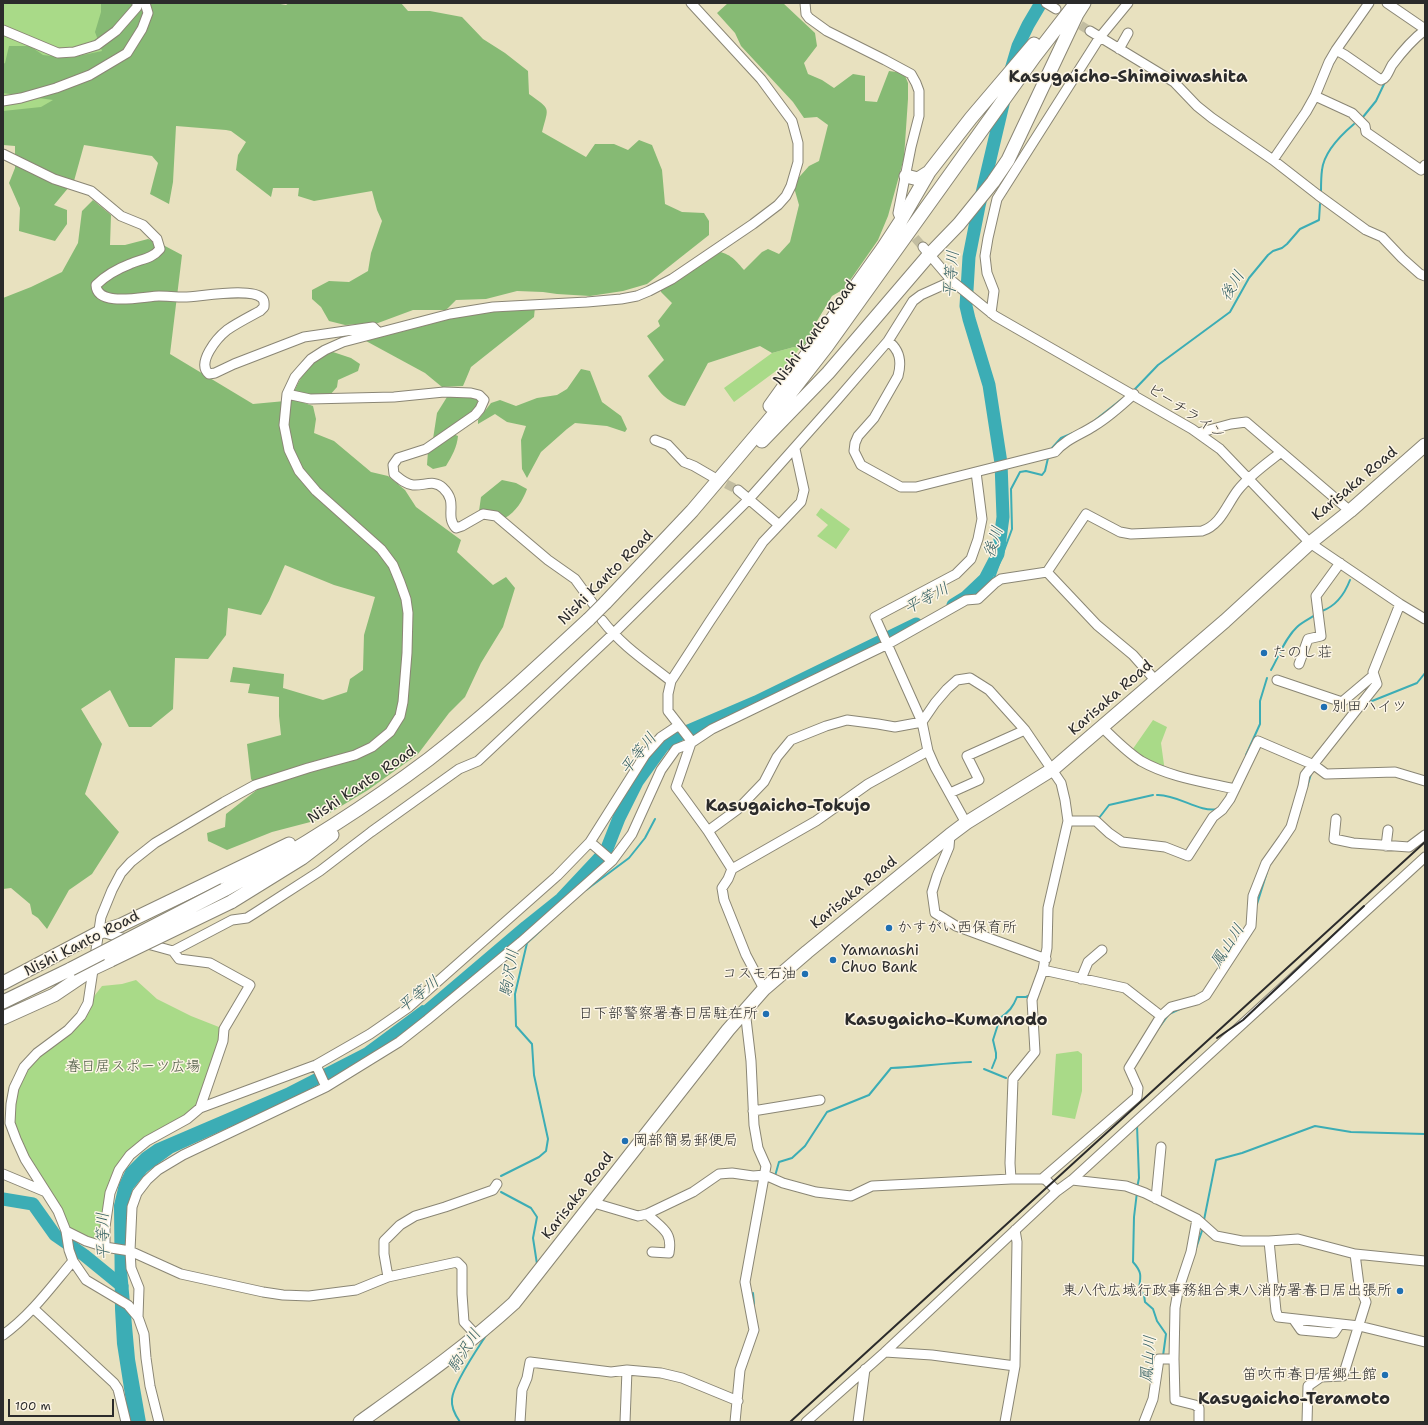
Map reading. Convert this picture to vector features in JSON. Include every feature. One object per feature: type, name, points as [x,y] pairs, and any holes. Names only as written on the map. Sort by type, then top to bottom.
[{"type":"highway","points":[[718,477],[902,223],[929,172],[971,118],[1039,39],[1074,3]]},
{"type":"highway","name":"Nishi Kanto Road","points":[[3,1002],[71,969],[224,890],[302,845],[379,795],[429,758],[518,684],[589,619],[600,604],[692,512],[718,477],[775,414],[827,346],[1074,3]]},
{"type":"highway","points":[[692,512],[721,486],[828,373],[926,251],[959,224],[993,182],[1008,160],[1074,20],[1084,3]]},
{"type":"highway","points":[[906,176],[918,179],[929,172]]},
{"type":"highway","name":"Karisaka Road","points":[[360,1422],[477,1336],[514,1303],[594,1203],[728,1030],[764,990],[806,952],[950,835],[966,823],[1053,769],[1225,621],[1310,543],[1350,511],[1425,445]]},
{"type":"highway","points":[[3,1018],[54,995],[94,968],[231,902],[302,858],[385,796],[429,758]]},
{"type":"highway","points":[[3,983],[100,932],[121,925],[342,819]]},
{"type":"street","points":[[3,30],[58,53],[74,52],[98,45],[116,31],[137,7],[137,3]]},
{"type":"street","points":[[3,101],[22,98],[56,88],[90,75],[127,53],[142,29],[148,13],[145,3]]},
{"type":"street","points":[[138,1317],[128,1305],[86,1280],[73,1260],[69,1250],[66,1233],[58,1211],[25,1159],[10,1123],[14,1088],[24,1067],[37,1053],[68,1030],[81,1016],[88,1003],[100,932],[101,917],[121,873],[131,862],[155,843],[224,802],[255,786],[300,770],[355,755],[372,747],[390,732],[400,716],[403,702],[406,673],[408,614],[406,599],[400,582],[393,565],[381,549],[316,491],[298,471],[289,450],[284,425],[287,394],[295,377],[311,359],[325,350],[343,342],[378,332],[450,314],[493,306],[587,302],[637,296],[672,280],[778,205],[786,196],[791,186],[798,162],[798,143],[792,121],[761,79],[691,3]]},
{"type":"street","points":[[805,3],[806,14],[809,18],[827,31],[910,74],[916,83],[919,91],[919,116],[911,147],[898,213],[902,223]]},
{"type":"street","points":[[991,313],[994,291],[987,273],[985,256],[997,199],[1100,37],[1128,3]]},
{"type":"street","points":[[1273,160],[1306,112],[1336,50],[1370,3]]},
{"type":"street","points":[[1336,50],[1381,80],[1384,79],[1392,66],[1425,29],[1387,3]]},
{"type":"street","points":[[1090,31],[1174,82],[1197,106],[1212,118],[1273,160],[1366,230],[1382,237],[1402,258],[1420,274],[1425,276]]},
{"type":"street","points":[[1119,49],[1128,33]]},
{"type":"street","points":[[1315,96],[1352,114],[1365,126],[1366,132],[1421,170],[1425,165]]},
{"type":"street","points":[[3,154],[54,179],[91,191],[121,216],[143,225],[157,239],[160,249],[155,255],[130,264],[105,276],[96,285],[97,291],[103,296],[115,300],[159,296],[184,297],[231,293],[254,294],[261,297],[264,301],[264,307],[260,311],[227,330],[219,338],[205,358],[204,367],[209,374],[215,373],[234,364],[304,337],[373,328],[378,332]]},
{"type":"street","name":"ピーチライン","points":[[926,251],[952,281],[991,313],[1006,323],[1134,394],[1192,429],[1220,449],[1310,543],[1400,604],[1425,619]]},
{"type":"street","points":[[173,951],[232,920],[247,918],[255,914],[320,871],[371,832],[459,769],[478,761],[613,634],[749,499],[795,449],[888,341],[912,301],[921,295],[952,281]]},
{"type":"street","points":[[888,341],[897,350],[900,357],[900,370],[874,418],[858,436],[854,451],[861,465],[901,487],[911,488],[980,472],[1055,452],[1064,442],[1093,428],[1111,415],[1134,394]]},
{"type":"street","points":[[287,394],[310,399],[394,397],[444,392],[471,393],[479,395],[484,400],[480,410],[475,415],[426,449],[398,458],[393,464],[394,474],[405,483],[413,485],[430,482],[443,488],[452,500],[451,520],[456,528],[483,514],[496,516],[548,560],[575,579],[600,604]]},
{"type":"street","points":[[1198,433],[1231,424],[1246,422],[1280,453],[1350,511]]},
{"type":"street","points":[[655,440],[668,445],[684,462],[718,477]]},
{"type":"street","points":[[732,869],[708,831],[676,787],[690,750],[690,740],[668,711],[668,694],[672,681],[710,620],[759,548],[778,524],[801,502],[804,490],[795,449]]},
{"type":"street","points":[[159,1422],[150,1386],[144,1334],[138,1317],[138,1288],[132,1268],[130,1251],[132,1207],[137,1193],[147,1180],[158,1170],[183,1155],[326,1087],[399,1042],[427,1020],[520,942],[612,861],[632,834],[661,770],[676,749],[690,740],[888,644],[966,600],[978,599],[1001,579],[1047,572],[1086,514],[1120,532],[1131,534],[1202,531],[1210,528],[1218,520],[1238,490],[1249,478],[1280,453]]},
{"type":"street","points":[[966,823],[935,767],[928,751],[922,722],[875,618],[956,574],[971,559],[978,539],[982,519],[980,472]]},
{"type":"street","points":[[738,490],[778,524]]},
{"type":"street","points":[[1300,664],[1308,639],[1321,636],[1316,596],[1340,563]]},
{"type":"street","points":[[1047,572],[1097,625],[1133,654],[1156,681]]},
{"type":"street","points":[[1044,1179],[1137,1097],[1138,1088],[1129,1068],[1161,1016],[1171,1007],[1197,1000],[1206,995],[1251,926],[1254,896],[1266,862],[1291,827],[1305,775],[1377,684],[1373,672],[1400,604]]},
{"type":"street","points":[[602,620],[613,634],[639,657],[672,681]]},
{"type":"street","points":[[1277,680],[1342,702],[1374,675]]},
{"type":"street","points":[[708,831],[738,808],[764,782],[777,757],[791,740],[826,726],[847,720],[895,727],[922,722],[935,703],[957,680],[970,678],[989,690],[1025,730],[1053,769],[1061,783],[1068,821],[1048,908],[1046,959],[1044,970],[1032,1000],[1035,1052],[1013,1079],[1010,1149],[1011,1178]]},
{"type":"street","points":[[104,1247],[105,1227],[110,1194],[119,1170],[130,1155],[147,1141],[187,1119],[200,1108],[316,1065],[370,1034],[409,1007],[557,876],[590,842],[645,755],[661,737],[679,725]]},
{"type":"street","points":[[1102,727],[1127,751],[1142,761],[1162,771],[1235,789]]},
{"type":"street","points":[[950,793],[979,780],[967,756],[1025,730]]},
{"type":"street","points":[[1068,821],[1096,821],[1108,833],[1122,842],[1165,847],[1188,856],[1213,817],[1222,810],[1230,799],[1258,741],[1314,765],[1326,774],[1395,772],[1425,781]]},
{"type":"street","points":[[764,990],[746,955],[724,900],[722,888],[732,869],[816,821],[868,784],[928,751]]},
{"type":"street","points":[[1336,819],[1334,839],[1352,843],[1409,848],[1425,835]]},
{"type":"street","points":[[1386,846],[1388,830]]},
{"type":"street","points":[[950,835],[949,848],[932,892],[935,913],[956,926],[1046,959]]},
{"type":"street","points":[[590,842],[612,861]]},
{"type":"street","points":[[806,1422],[864,1369],[885,1352],[1057,1191],[1072,1180],[1425,857]]},
{"type":"street","points":[[100,932],[173,951],[179,959],[210,963],[250,985],[224,1029],[223,1041],[200,1108]]},
{"type":"street","points":[[1081,979],[1088,962],[1102,950]]},
{"type":"street","points":[[1044,970],[1125,988],[1161,1016]]},
{"type":"street","points":[[735,1422],[740,1370],[754,1330],[745,1282],[766,1166],[758,1148],[754,1125],[751,1061],[745,1010]]},
{"type":"street","points":[[316,1065],[326,1087]]},
{"type":"street","points":[[753,1111],[820,1100]]},
{"type":"street","points":[[1156,1199],[1161,1147]]},
{"type":"street","points":[[594,1203],[638,1216],[647,1214],[693,1192],[719,1174],[732,1173],[754,1176],[765,1175],[783,1183],[816,1192],[851,1196],[872,1186],[1011,1178],[1044,1179],[1057,1191]]},
{"type":"street","points":[[3,1174],[46,1192]]},
{"type":"street","points":[[1072,1180],[1126,1186],[1145,1193],[1197,1219],[1216,1236],[1242,1241],[1298,1239],[1354,1254],[1425,1261]]},
{"type":"street","points":[[388,1277],[384,1254],[384,1241],[400,1225],[415,1216],[493,1190],[497,1184]]},
{"type":"street","points":[[647,1214],[668,1233],[671,1242],[669,1253],[652,1252]]},
{"type":"street","points":[[1197,1219],[1191,1252],[1178,1291],[1168,1359],[1175,1400],[1195,1405],[1199,1408],[1199,1422]]},
{"type":"street","points":[[1005,1422],[1015,1366],[1017,1242],[1015,1230]]},
{"type":"street","points":[[66,1233],[104,1247],[130,1251],[181,1274],[283,1295],[308,1296],[356,1290],[388,1277],[457,1262],[462,1267],[464,1322],[477,1336]]},
{"type":"street","points":[[1269,1241],[1276,1311],[1278,1317],[1294,1320],[1359,1326],[1425,1342]]},
{"type":"street","points":[[1307,1422],[1308,1386],[1321,1377],[1343,1376],[1366,1302],[1359,1285],[1354,1254]]},
{"type":"street","points":[[3,1335],[17,1325],[33,1308],[73,1260]]},
{"type":"street","points":[[33,1308],[114,1383],[118,1389],[126,1422]]},
{"type":"street","points":[[885,1352],[932,1355],[1015,1366]]},
{"type":"street","points":[[1144,1422],[1153,1399],[1159,1359],[1168,1359]]},
{"type":"street","points":[[520,1422],[522,1390],[527,1378],[530,1362],[611,1372],[627,1370],[661,1373],[682,1378],[738,1402]]},
{"type":"street","points":[[858,1422],[864,1369]]},
{"type":"street","points":[[625,1422],[627,1370]]},
{"type":"green space","points":[[3,3],[175,3],[172,47],[3,134]]},
{"type":"green space","points":[[101,3],[275,3],[286,5],[289,3],[401,3],[408,11],[430,11],[462,17],[483,39],[505,53],[528,71],[529,94],[545,106],[547,113],[542,132],[586,157],[595,144],[614,144],[628,150],[639,140],[652,145],[662,170],[665,204],[682,212],[704,213],[709,221],[709,235],[647,284],[623,291],[590,296],[517,291],[486,299],[456,300],[446,310],[413,310],[378,323],[345,325],[329,321],[321,307],[312,299],[312,290],[329,281],[349,282],[368,271],[371,253],[382,221],[377,210],[372,191],[314,201],[298,196],[299,188],[273,188],[271,197],[236,170],[238,155],[246,142],[231,131],[176,126],[173,182],[169,204],[150,194],[158,163],[152,156],[84,145],[74,181],[54,205],[67,210],[67,224],[55,241],[19,231],[20,208],[9,183],[15,168],[15,146],[3,145],[3,111],[41,107],[53,100],[3,93],[3,64],[5,63],[9,46],[30,46],[43,55],[69,58],[102,51],[95,32],[101,12]]},
{"type":"green space","points":[[728,3],[783,3],[815,33],[817,46],[804,63],[808,74],[822,80],[834,88],[853,74],[865,76],[865,101],[877,102],[889,71],[904,73],[908,83],[908,99],[904,158],[888,216],[878,240],[844,289],[832,296],[814,326],[811,339],[800,348],[794,347],[772,353],[760,346],[708,363],[685,406],[667,399],[648,376],[664,360],[647,336],[660,326],[658,321],[672,303],[661,292],[661,287],[713,250],[731,257],[744,270],[762,252],[768,249],[779,254],[790,242],[799,205],[793,184],[809,166],[819,161],[828,125],[817,117],[804,118],[793,102],[741,46],[735,33],[717,13]]},
{"type":"green space","points":[[93,200],[111,215],[110,245],[125,245],[148,239],[182,255],[170,354],[253,404],[296,400],[313,406],[316,419],[314,433],[334,441],[371,472],[388,476],[405,490],[416,507],[461,540],[457,552],[493,585],[506,577],[515,588],[503,627],[481,663],[465,697],[449,713],[418,754],[368,790],[318,820],[272,832],[227,850],[208,841],[207,833],[225,827],[226,814],[258,789],[251,779],[247,744],[281,735],[279,697],[248,693],[250,684],[230,682],[233,667],[284,674],[283,688],[323,700],[347,692],[350,679],[363,670],[364,635],[375,597],[334,585],[285,565],[261,615],[228,608],[226,635],[208,659],[175,658],[173,709],[151,727],[129,727],[110,690],[81,709],[102,744],[85,794],[119,832],[92,874],[69,890],[47,929],[38,918],[32,914],[30,904],[11,888],[3,889],[3,298],[31,287],[62,272],[78,243],[82,211]]},
{"type":"green space","points":[[535,307],[534,317],[471,367],[463,386],[442,387],[425,373],[366,341],[465,315]]},
{"type":"green space","points":[[794,347],[800,348],[783,370],[780,368],[734,402],[724,388],[772,353]]},
{"type":"green space","points":[[330,351],[351,358],[360,364],[358,371],[338,380],[337,387],[330,395],[312,397],[294,392],[308,368]]},
{"type":"green space","points":[[581,369],[590,371],[602,402],[621,416],[627,429],[625,432],[607,426],[575,423],[541,452],[527,478],[522,469],[521,440],[526,426],[507,422],[495,414],[478,424],[478,420],[491,403],[500,400],[516,406],[537,398],[557,395],[567,389]]},
{"type":"green space","points":[[471,396],[478,399],[479,403],[475,409],[433,439],[437,413],[447,397]]},
{"type":"green space","points":[[453,434],[458,436],[457,444],[446,466],[433,469],[427,465],[428,451]]},
{"type":"green space","points":[[502,480],[516,483],[527,489],[519,505],[505,518],[493,511],[479,511],[481,497]]},
{"type":"green space","points":[[821,508],[850,529],[836,549],[817,536],[828,525],[816,515]]},
{"type":"green space","points":[[1153,720],[1167,727],[1161,743],[1165,772],[1130,753]]},
{"type":"green space","name":"春日居スポーツ広場","points":[[136,980],[157,999],[191,1016],[224,1029],[200,1108],[147,1141],[119,1170],[105,1247],[66,1231],[16,1139],[11,1104],[18,1076],[68,1030],[102,986],[122,984]]},
{"type":"green space","points":[[1078,1051],[1082,1054],[1082,1091],[1075,1119],[1052,1115],[1056,1054]]},
{"type":"water","points":[[422,1005],[439,1009],[370,1058],[287,1101],[173,1153],[147,1172],[133,1189],[128,1204],[126,1259],[135,1359],[146,1422],[131,1422],[128,1414],[117,1344],[115,1309],[114,1205],[119,1184],[126,1169],[142,1153],[155,1144],[286,1088],[364,1048]]},
{"type":"waterway","name":"平等川","points":[[1010,73],[1018,46],[1041,3]]},
{"type":"waterway","name":"後川","points":[[1363,117],[1376,101],[1385,82]]},
{"type":"waterway","name":"平等川","points":[[953,605],[966,597],[985,579],[998,554],[1003,517],[1001,463],[989,385],[966,306],[969,257],[979,206],[1004,100]]},
{"type":"waterway","name":"後川","points":[[1321,192],[1323,163],[1334,144],[1354,124]]},
{"type":"waterway","name":"後川","points":[[1135,389],[1158,365],[1230,312],[1249,278],[1268,255],[1287,244],[1300,229],[1319,220],[1320,204]]},
{"type":"waterway","name":"後川","points":[[1094,421],[1122,399]]},
{"type":"waterway","name":"後川","points":[[1052,448],[1061,438],[1073,433]]},
{"type":"waterway","name":"後川","points":[[988,583],[994,578],[1012,529],[1011,489],[1020,472],[1026,471],[1042,475],[1045,471],[1048,458]]},
{"type":"waterway","points":[[1322,611],[1332,606],[1336,602],[1350,580]]},
{"type":"waterway","points":[[1271,670],[1293,631],[1315,615]]},
{"type":"waterway","name":"平等川","points":[[419,1018],[561,899],[606,851],[619,818],[637,782],[663,746],[679,735],[756,702],[916,624]]},
{"type":"waterway","name":"鳳山川","points":[[1367,703],[1417,683],[1425,673]]},
{"type":"waterway","points":[[1246,755],[1260,724],[1260,701],[1267,678]]},
{"type":"waterway","name":"鳳山川","points":[[1307,787],[1311,774]]},
{"type":"waterway","points":[[1099,818],[1109,805],[1153,795]]},
{"type":"waterway","points":[[1157,795],[1165,795],[1210,810],[1217,809]]},
{"type":"waterway","name":"駒沢川","points":[[586,890],[629,858],[645,838],[655,819]]},
{"type":"waterway","name":"鳳山川","points":[[1257,904],[1267,872]]},
{"type":"waterway","name":"駒沢川","points":[[501,1176],[539,1157],[546,1151],[548,1139],[534,1075],[532,1044],[516,1026],[515,994],[527,943],[541,930]]},
{"type":"waterway","points":[[992,1068],[996,1058],[993,1040],[1000,1018],[1006,1014],[1014,1004],[1017,997],[1026,997],[1030,995]]},
{"type":"waterway","name":"鳳山川","points":[[1155,1033],[1169,1014],[1182,1008]]},
{"type":"waterway","points":[[775,1176],[779,1162],[792,1158],[805,1146],[827,1112],[869,1095],[891,1068],[971,1062]]},
{"type":"waterway","points":[[984,1069],[1006,1078]]},
{"type":"waterway","name":"鳳山川","points":[[1137,1125],[1139,1178],[1137,1188]]},
{"type":"waterway","name":"鳳山川","points":[[1204,1220],[1216,1160],[1242,1153],[1315,1126],[1351,1132],[1425,1134]]},
{"type":"waterway","name":"駒沢川","points":[[501,1192],[531,1208],[537,1217],[533,1238],[537,1264]]},
{"type":"waterway","name":"鳳山川","points":[[1137,1192],[1134,1217],[1133,1262],[1139,1271],[1139,1288],[1144,1295],[1145,1302],[1153,1309],[1157,1321],[1166,1334],[1163,1356]]},
{"type":"waterway","points":[[3,1199],[33,1204],[55,1235],[84,1255],[122,1286]]},
{"type":"waterway","name":"鳳山川","points":[[1195,1251],[1203,1228]]},
{"type":"waterway","name":"鳳山川","points":[[1182,1295],[1186,1280]]},
{"type":"waterway","points":[[753,1293],[754,1304]]},
{"type":"waterway","name":"駒沢川","points":[[460,1422],[453,1408],[453,1392],[466,1366],[487,1334]]},
{"type":"tunnel","points":[[1069,18],[1090,31]]},
{"type":"tunnel","points":[[906,228],[923,247]]},
{"type":"tunnel","points":[[714,478],[738,490]]},
{"type":"railway","points":[[790,1422],[1425,842]]},
{"type":"railway","points":[[1217,1038],[1243,1020],[1364,906]]},
{"type":"place","name":"たのし荘","points":[[1264,653]]},
{"type":"place","name":"別田ハイツ","points":[[1324,707]]},
{"type":"place","name":"かすがい西保育所","points":[[889,928]]},
{"type":"place","name":"Yamanashi Chuo Bank","points":[[833,960]]},
{"type":"place","name":"コスモ石油","points":[[805,974]]},
{"type":"place","name":"日下部警察署春日居駐在所","points":[[766,1014]]},
{"type":"place","name":"岡部簡易郵便局","points":[[625,1141]]},
{"type":"place","name":"東八代広域行政事務組合東八消防署春日居出張所","points":[[1400,1291]]},
{"type":"place","name":"笛吹市春日居郷土館","points":[[1385,1375]]},
{"type":"district","name":"Kasugaicho-Shimoiwashita","points":[[1128,78]]},
{"type":"district","name":"Kasugaicho-Tokujo","points":[[788,807]]},
{"type":"district","name":"Kasugaicho-Kumanodo","points":[[946,1021]]},
{"type":"district","name":"Kasugaicho-Teramoto","points":[[1294,1400]]}]
